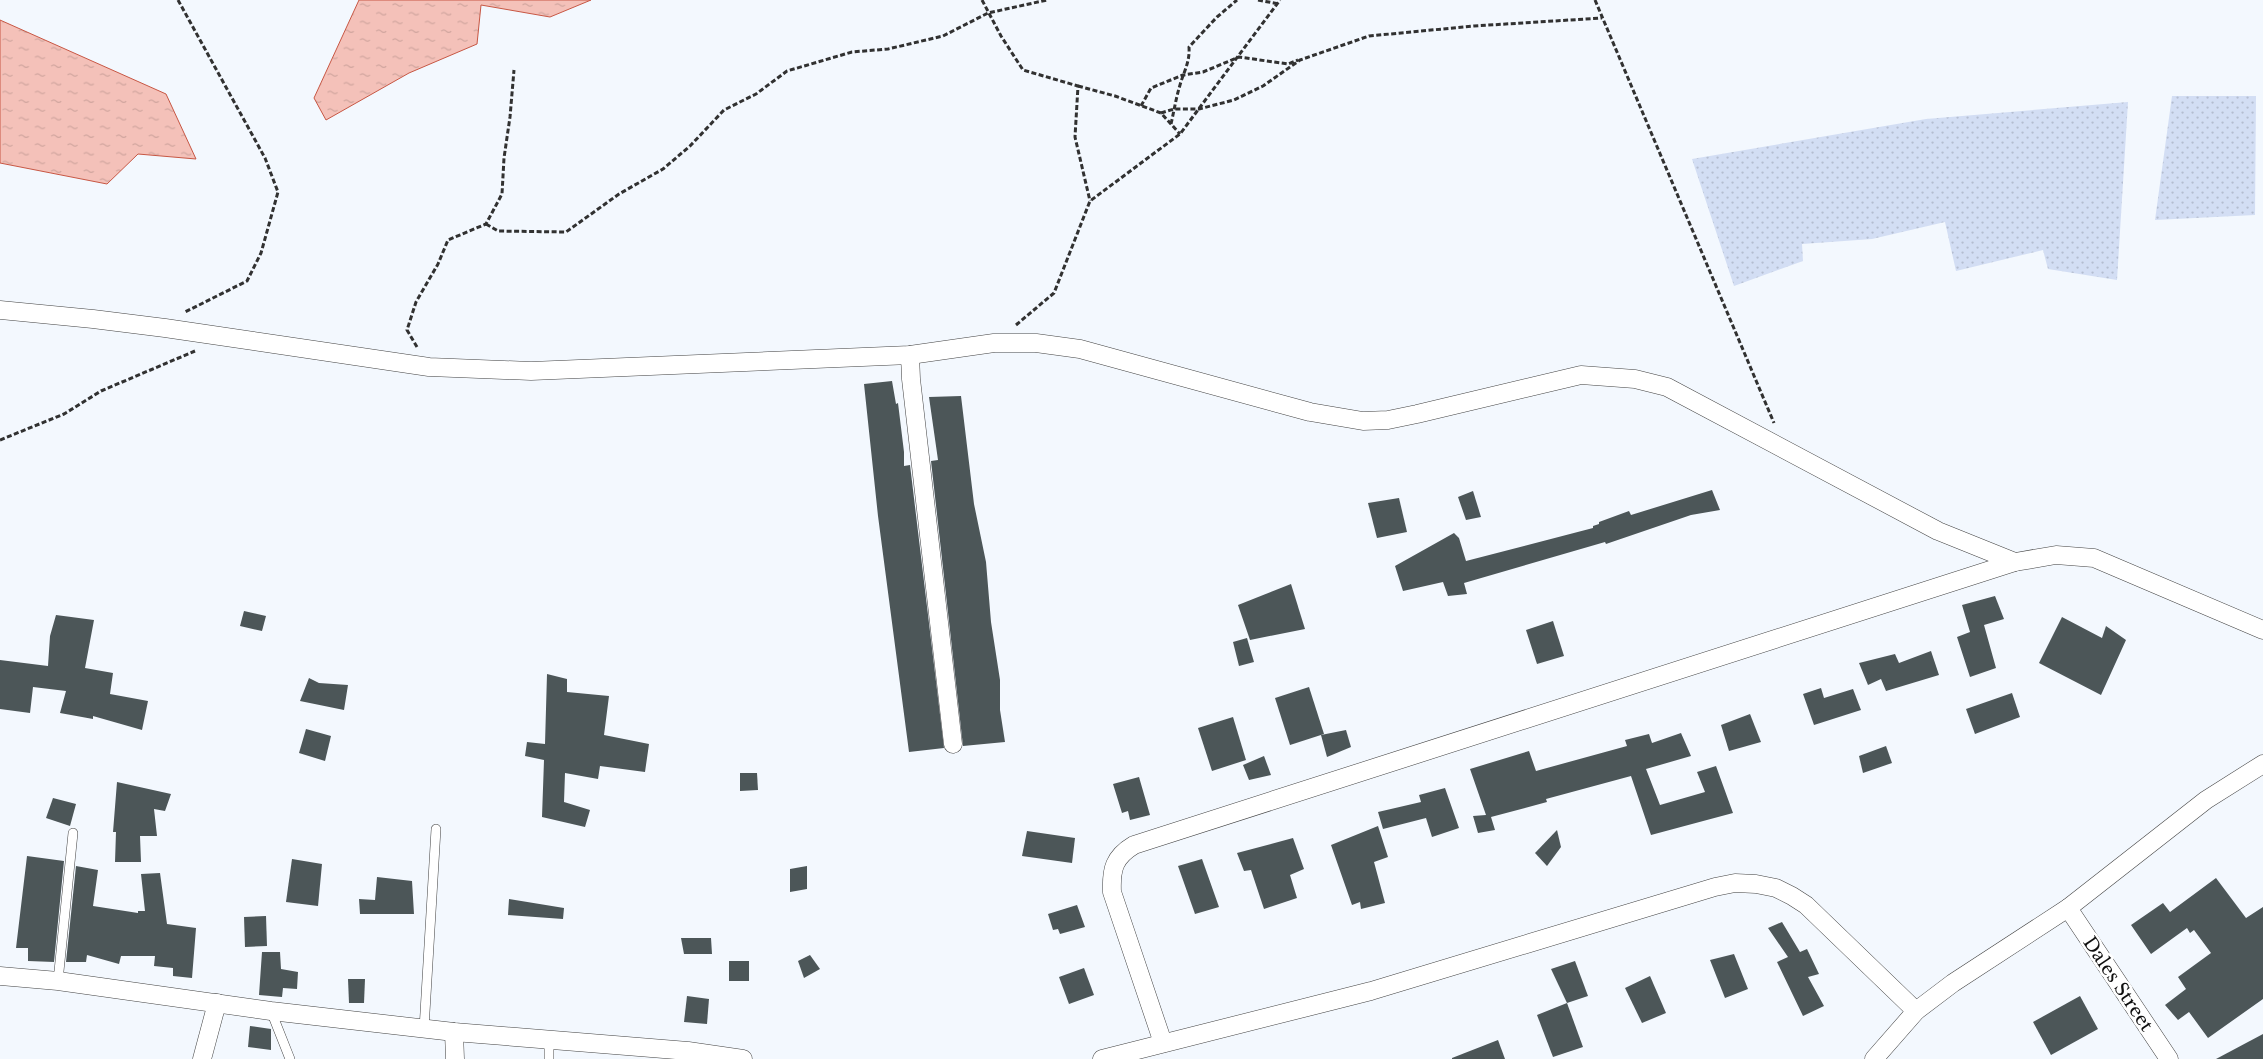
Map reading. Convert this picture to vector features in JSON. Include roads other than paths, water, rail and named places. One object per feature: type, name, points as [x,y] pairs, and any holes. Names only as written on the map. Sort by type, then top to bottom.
[{"type":"street","points":[[0,310],[93,318],[429,367],[531,371],[910,355],[994,343],[1036,343],[1080,349],[1310,412],[1363,421],[1388,420],[1417,414],[1581,375],[1636,379],[1667,387],[1938,531],[2016,562]]},
{"type":"street","points":[[910,355],[911,379],[953,744]]},
{"type":"street","points":[[1163,1043],[1112,892],[1111,878],[1114,865],[1122,853],[1134,845],[2016,562],[2056,555],[2094,558],[2263,630]]},
{"type":"street","points":[[1874,1059],[1916,1010],[1953,982],[2068,908],[2206,800],[2263,764]]},
{"type":"street","points":[[1102,1059],[1370,991],[1706,890],[1735,883],[1756,884],[1776,888],[1806,905],[1916,1010]]},
{"type":"street","name":"Dales Street","points":[[2068,908],[2169,1059]]},
{"type":"street","points":[[0,976],[58,981],[271,1011],[454,1032],[688,1051],[743,1059]]},
{"type":"street","points":[[202,1059],[218,1003]]},
{"type":"street","points":[[454,1032],[454,1059]]},
{"type":"lane","points":[[424,1028],[436,829]]},
{"type":"lane","points":[[58,981],[73,834]]},
{"type":"lane","points":[[271,1011],[290,1059]]},
{"type":"lane","points":[[549,1040],[549,1059]]},
{"type":"water","points":[[359,0],[591,0],[550,17],[481,5],[477,44],[409,73],[326,120],[314,98]]},
{"type":"water","points":[[0,20],[166,94],[196,159],[138,154],[107,184],[0,163]]}]
